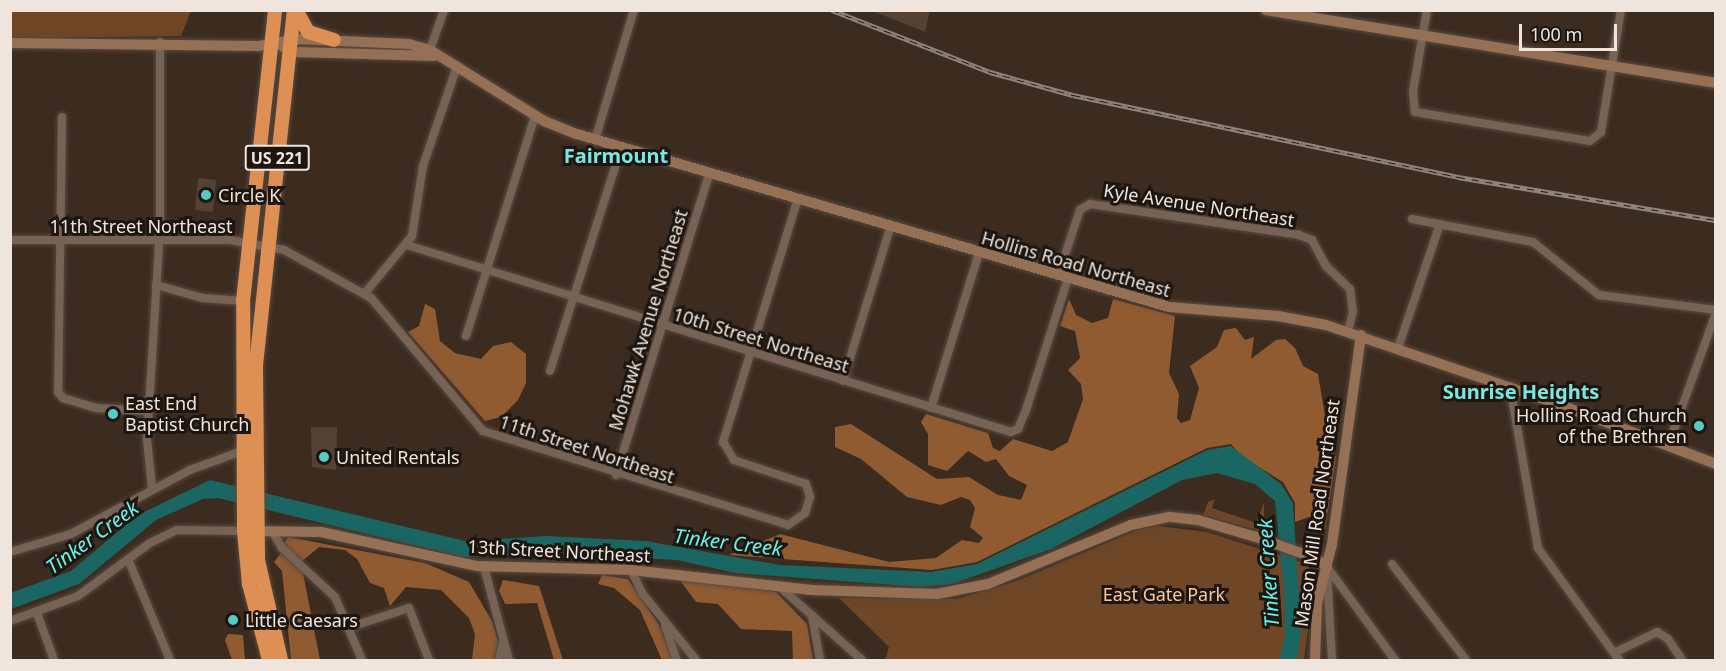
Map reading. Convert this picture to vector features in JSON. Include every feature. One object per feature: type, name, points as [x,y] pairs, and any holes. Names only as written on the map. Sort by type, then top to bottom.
[{"type":"highway","name":"US 221","points":[[269,660],[251,592],[250,450],[243,301],[275,10]]},
{"type":"highway","name":"US 221","points":[[250,450],[257,336],[295,10]]},
{"type":"highway","points":[[295,10],[308,32],[334,40]]},
{"type":"highway","name":"US 221","points":[[250,524],[265,599],[281,660]]},
{"type":"street","points":[[430,50],[444,10]]},
{"type":"street","points":[[595,140],[634,10]]},
{"type":"street","points":[[1266,10],[1716,83]]},
{"type":"street","points":[[1427,10],[1412,106],[1419,115],[1590,141],[1599,137],[1621,10]]},
{"type":"street","name":"Hollins Road Northeast","points":[[290,45],[334,40],[396,42],[430,50],[535,116],[595,140],[890,228],[1186,311],[1278,316],[1361,335],[1510,386],[1716,464]]},
{"type":"street","points":[[152,488],[147,448],[159,243],[160,42]]},
{"type":"street","name":"Hollins Road Northeast","points":[[10,43],[270,43],[440,57]]},
{"type":"street","points":[[365,293],[407,245],[423,166],[457,66]]},
{"type":"street","points":[[466,336],[535,116]]},
{"type":"street","points":[[62,117],[58,392],[77,402],[108,410],[148,411]]},
{"type":"street","points":[[550,371],[621,147]]},
{"type":"street","name":"Mohawk Avenue Northeast","points":[[616,475],[709,175]]},
{"type":"street","points":[[751,352],[797,201]]},
{"type":"street","name":"Kyle Avenue Northeast","points":[[1047,342],[1080,210],[1090,204],[1299,235],[1312,240],[1326,266],[1350,289],[1353,312],[1348,332]]},
{"type":"street","points":[[1413,219],[1533,242],[1599,295],[1716,312],[1668,447]]},
{"type":"street","points":[[1398,348],[1440,224]]},
{"type":"street","points":[[843,381],[890,228]]},
{"type":"street","name":"11th Street Northeast","points":[[10,240],[267,244],[365,293],[483,431],[616,475],[782,525],[794,524],[808,506],[806,484],[752,466],[725,452],[725,434],[751,352]]},
{"type":"street","name":"10th Street Northeast","points":[[407,245],[931,408],[1017,431],[1047,342]]},
{"type":"street","points":[[931,408],[979,253]]},
{"type":"street","points":[[156,285],[203,298],[243,301]]},
{"type":"street","name":"Mason Mill Road Northeast","points":[[1315,660],[1317,603],[1327,567],[1361,335]]},
{"type":"street","points":[[1510,386],[1538,548],[1616,652],[1619,660]]},
{"type":"street","points":[[10,552],[70,534],[152,488],[250,450]]},
{"type":"street","name":"13th Street Northeast","points":[[10,621],[37,613],[78,596],[128,559],[177,530],[250,524],[273,532],[332,534],[484,567],[631,570],[781,588],[901,594],[963,591],[1157,518],[1198,520],[1301,553],[1327,567]]},
{"type":"street","points":[[273,532],[282,548],[331,592],[350,627],[362,660]]},
{"type":"street","points":[[128,559],[170,660]]},
{"type":"street","points":[[1392,564],[1466,660]]},
{"type":"street","points":[[484,567],[509,660]]},
{"type":"street","points":[[1327,567],[1332,660]]},
{"type":"street","points":[[1327,567],[1395,660]]},
{"type":"street","points":[[631,570],[664,622],[696,660]]},
{"type":"street","points":[[781,588],[862,660]]},
{"type":"street","points":[[350,627],[409,608],[429,660]]},
{"type":"street","points":[[37,613],[54,660]]},
{"type":"street","points":[[813,615],[820,660]]},
{"type":"street","points":[[664,622],[677,660]]},
{"type":"street","points":[[1616,652],[1640,638],[1663,635],[1682,660]]},
{"type":"street","points":[[499,660],[503,640]]},
{"type":"green space","points":[[10,11],[191,11],[181,36],[11,38]]},
{"type":"green space","points":[[1215,499],[1212,508],[1256,523],[1264,503],[1264,532],[1203,515],[1208,502]]},
{"type":"green space","name":"East Gate Park","points":[[1159,526],[1207,532],[1307,564],[1315,577],[1304,660],[885,660],[889,647],[839,598],[957,599],[1017,581],[1140,529]]},
{"type":"shaded area","points":[[1069,299],[1076,315],[1092,323],[1108,318],[1113,299],[1175,316],[1169,373],[1179,394],[1177,418],[1181,423],[1190,420],[1199,388],[1190,366],[1217,347],[1224,330],[1236,328],[1245,340],[1254,337],[1251,359],[1276,340],[1285,339],[1295,348],[1303,366],[1318,374],[1325,416],[1338,431],[1333,439],[1316,440],[1319,447],[1333,450],[1336,457],[1325,530],[1312,516],[1295,522],[1295,503],[1283,482],[1241,456],[1231,444],[1207,448],[977,562],[932,570],[729,555],[780,534],[889,562],[936,558],[962,540],[979,543],[983,538],[970,527],[975,508],[970,500],[961,497],[941,505],[907,497],[861,459],[835,447],[835,427],[851,424],[937,479],[969,477],[998,495],[1021,500],[1027,485],[1009,476],[996,459],[986,462],[968,451],[947,471],[928,465],[928,434],[921,422],[926,414],[988,433],[993,448],[1000,451],[1013,439],[1052,451],[1068,442],[1083,399],[1081,384],[1068,370],[1080,358],[1075,331],[1060,326]]},
{"type":"shaded area","points":[[425,304],[435,309],[440,341],[455,353],[481,359],[493,346],[511,342],[526,354],[526,383],[518,400],[501,417],[485,421],[408,332],[419,326]]},
{"type":"shaded area","points":[[288,537],[425,563],[469,582],[492,621],[498,641],[495,660],[472,660],[475,634],[469,618],[441,590],[406,587],[390,606],[384,588],[370,583],[357,559],[345,550],[319,547],[301,562],[283,545]]},
{"type":"shaded area","points":[[281,553],[303,573],[320,660],[291,660],[282,571],[274,562]]},
{"type":"shaded area","points":[[602,575],[628,579],[659,625],[673,660],[662,660],[640,610],[614,588],[598,584]]},
{"type":"shaded area","points":[[679,579],[776,592],[807,624],[813,660],[793,660],[792,631],[741,629],[718,604],[696,602]]},
{"type":"shaded area","points":[[503,580],[539,586],[563,660],[554,660],[537,603],[505,604],[499,591]]},
{"type":"shaded area","points":[[228,634],[243,635],[245,660],[232,660],[225,640]]},
{"type":"water","points":[[1231,446],[1281,484],[1293,503],[1301,632],[1297,660],[1279,660],[1285,636],[1284,590],[1275,501],[1255,484],[1217,473],[1182,480],[1051,549],[952,584],[921,587],[735,573],[677,560],[555,554],[463,557],[218,498],[203,499],[156,520],[79,584],[11,609],[10,593],[71,571],[138,515],[210,480],[465,541],[547,536],[646,541],[780,565],[931,572],[977,564],[1207,450]]},
{"type":"building","points":[[870,10],[930,10],[925,32]]},
{"type":"building","name":"Circle K","points":[[198,178],[216,180],[213,212],[195,210]]},
{"type":"building","name":"United Rentals","points":[[311,427],[337,427],[336,470],[312,467]]},
{"type":"railway","points":[[832,10],[990,72],[1073,95],[1458,177],[1716,220]]},
{"type":"place","name":"Circle K","points":[[206,195]]},
{"type":"place","name":"East End Baptist Church","points":[[113,414]]},
{"type":"place","name":"Hollins Road Church of the Brethren","points":[[1699,426]]},
{"type":"place","name":"United Rentals","points":[[324,457]]},
{"type":"place","name":"Little Caesars","points":[[233,620]]},
{"type":"district","name":"Fairmount","points":[[616,155]]},
{"type":"district","name":"Sunrise Heights","points":[[1521,391]]},
{"type":"water label","name":"Tinker Creek","points":[[92,537]]},
{"type":"water label","name":"Tinker Creek","points":[[728,542]]},
{"type":"water label","name":"Tinker Creek","points":[[1268,573]]}]
